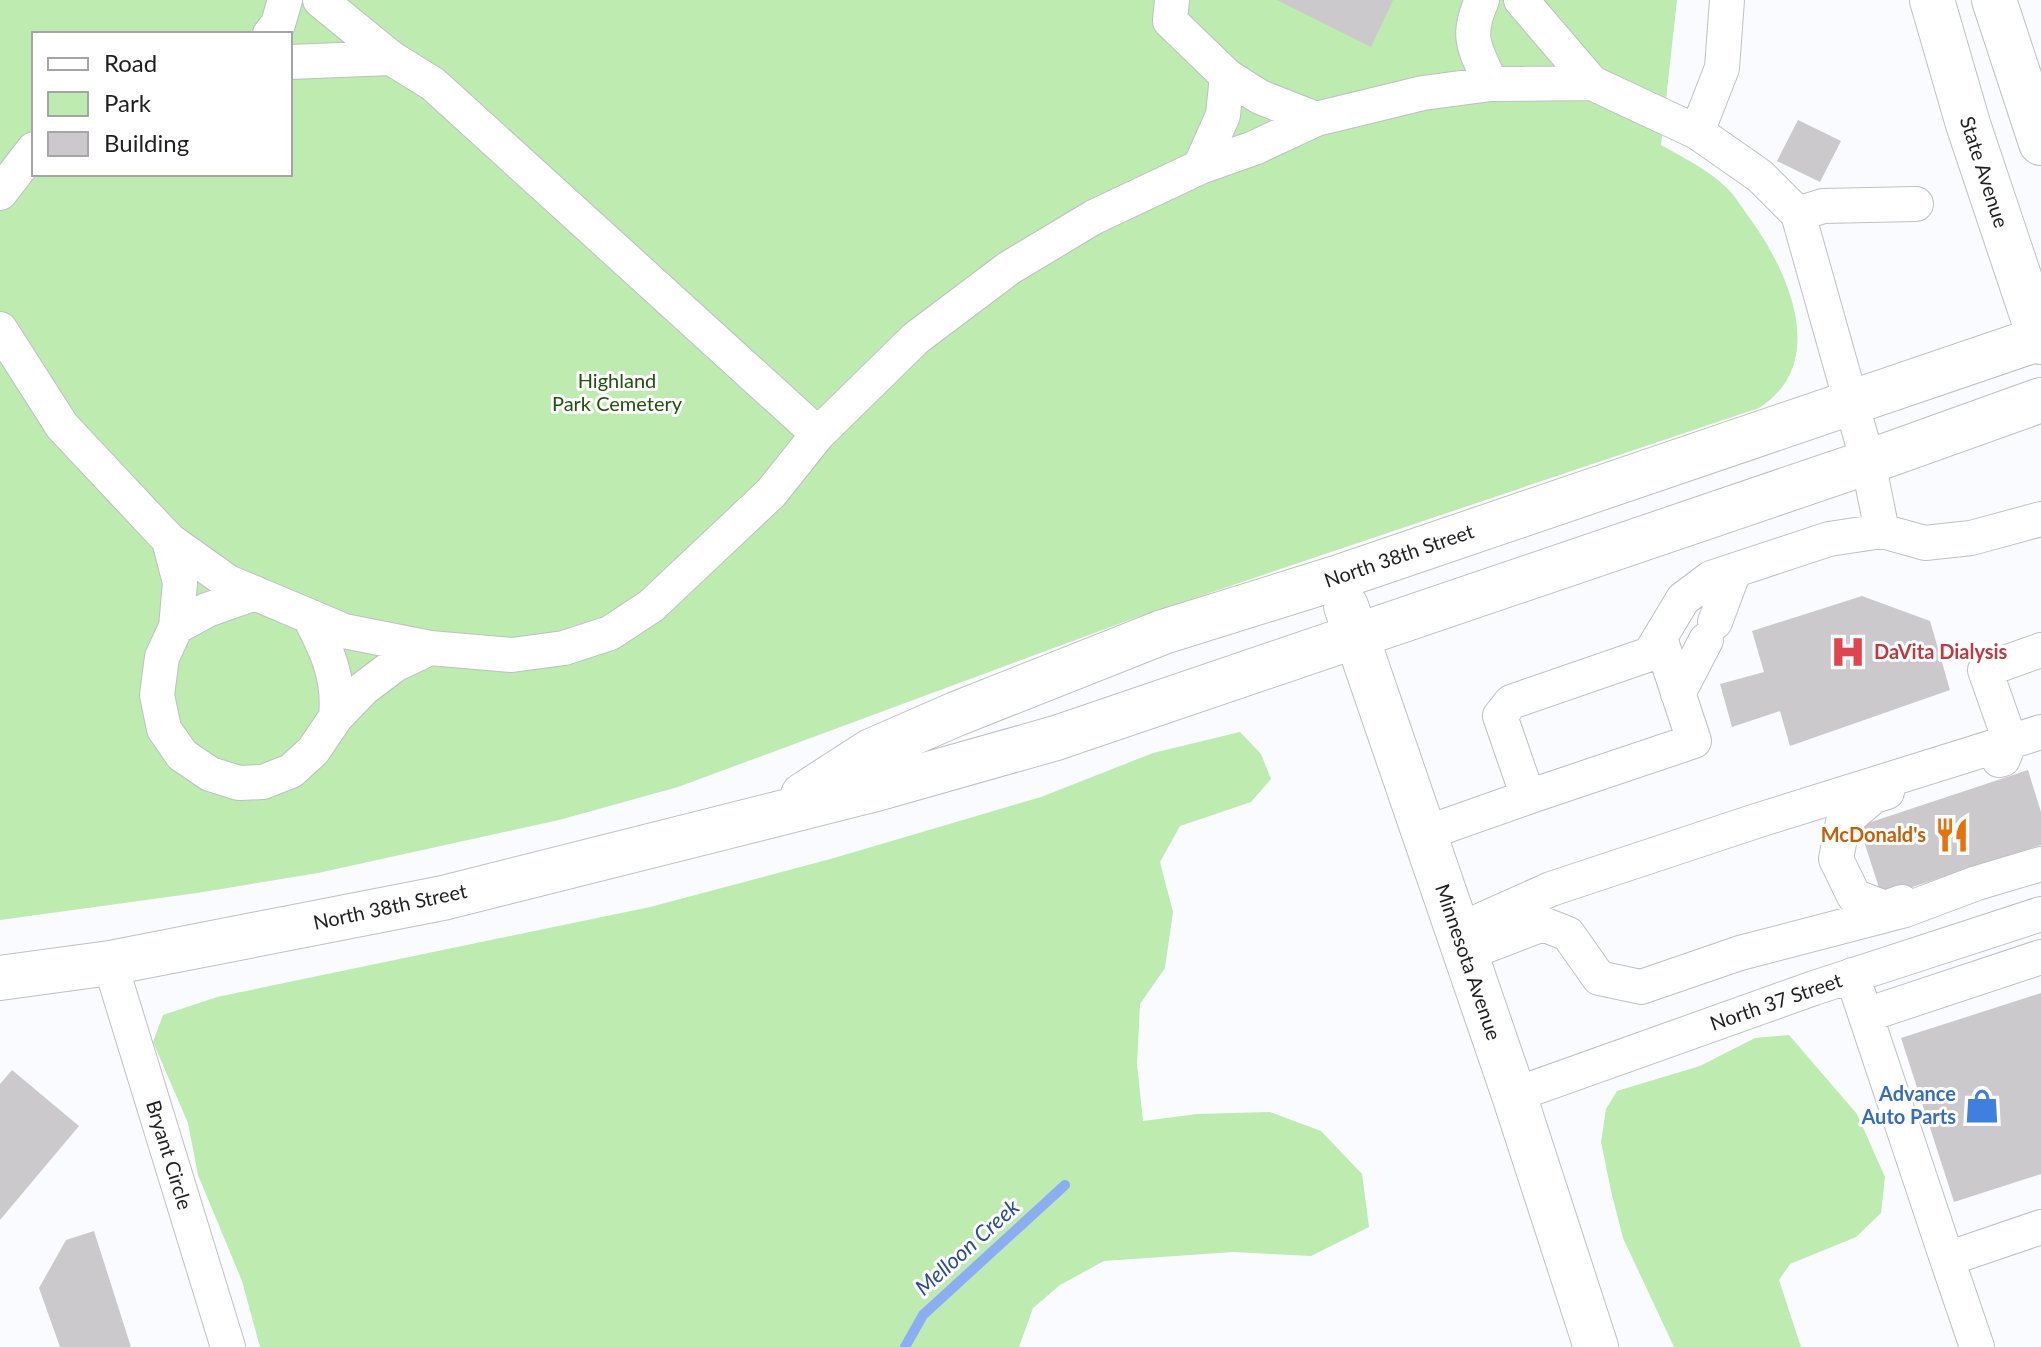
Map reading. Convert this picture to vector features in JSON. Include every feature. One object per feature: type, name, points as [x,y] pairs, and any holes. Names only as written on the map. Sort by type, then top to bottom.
[{"type":"main road","name":"State Avenue","points":[[1932,0],[1968,124],[2041,340]]},
{"type":"main road","points":[[1994,0],[2041,143]]},
{"type":"main road","name":"North 38th Street","points":[[774,813],[871,751],[1163,632],[1336,578],[1851,401],[2041,340]]},
{"type":"main road","name":"North 38th Street","points":[[0,978],[110,963],[443,898],[872,790],[1056,738],[1868,462],[2041,400]]},
{"type":"main road","name":"Minnesota Avenue","points":[[1336,578],[1514,1095],[1596,1347]]},
{"type":"street","points":[[272,32],[278,24],[285,0]]},
{"type":"street","points":[[320,0],[391,58],[433,84],[818,434]]},
{"type":"street","points":[[1482,0],[1472,23],[1475,48],[1491,84]]},
{"type":"street","points":[[1521,0],[1592,83],[1697,132],[1760,176],[1798,214],[1868,462],[1882,531]]},
{"type":"street","points":[[1697,132],[1722,68],[1727,34],[1727,0]]},
{"type":"street","points":[[1165,7],[1227,76],[1260,97],[1316,119]]},
{"type":"street","points":[[292,62],[391,58]]},
{"type":"street","points":[[1200,167],[1223,115],[1227,76]]},
{"type":"street","points":[[0,329],[62,426],[169,540],[228,582],[344,631],[430,648],[512,655],[564,648],[610,633],[651,606],[761,503],[818,434],[916,338],[1009,268],[1094,217],[1200,167],[1254,148],[1316,119],[1423,93],[1491,84],[1592,83]]},
{"type":"street","points":[[0,193],[32,152]]},
{"type":"street","points":[[1798,214],[1823,206],[1916,204]]},
{"type":"street","points":[[1528,797],[1500,716],[1511,702],[1650,654],[1683,599],[1711,578],[1829,539],[1882,531],[1925,543],[1971,538],[2041,519]]},
{"type":"street","points":[[169,540],[180,583],[176,627],[162,657],[157,695],[164,729],[182,755],[210,774],[239,783],[263,782],[291,771],[313,751],[336,717],[364,688],[396,664],[430,648]]},
{"type":"street","points":[[1678,694],[1711,631],[1734,571]]},
{"type":"street","points":[[176,627],[207,610],[255,593]]},
{"type":"street","points":[[309,616],[336,676],[336,717]]},
{"type":"street","points":[[1423,834],[1694,741],[1660,638]]},
{"type":"street","points":[[2026,737],[1985,670],[2041,650]]},
{"type":"street","points":[[2026,737],[2003,759],[1874,796],[1843,822],[1836,859],[1854,896],[1885,908],[2041,851]]},
{"type":"street","points":[[1461,942],[1551,889],[2026,737]]},
{"type":"street","points":[[1461,942],[1543,924],[1568,934],[1599,978],[1641,987],[1740,953],[1905,910],[1977,883],[2041,864]]},
{"type":"street","name":"North 37 Street","points":[[1514,1095],[1852,975],[2041,914]]},
{"type":"street","points":[[1986,932],[2000,971]]},
{"type":"street","points":[[1866,1015],[2041,957]]},
{"type":"street","name":"Bryant Circle","points":[[110,963],[228,1347]]},
{"type":"street","points":[[1852,975],[1977,1347]]},
{"type":"street","points":[[1947,1259],[2041,1227]]},
{"type":"green space","name":"Highland Park Cemetery","points":[[0,0],[1677,0],[1661,145],[1705,170],[1733,195],[1775,259],[1795,313],[1798,340],[1793,366],[1781,389],[1759,408],[1135,618],[678,787],[559,820],[318,873],[0,920]]},
{"type":"green space","points":[[1240,732],[1261,754],[1271,779],[1251,802],[1180,826],[1160,862],[1173,912],[1165,968],[1140,1004],[1137,1064],[1143,1121],[1197,1114],[1270,1112],[1321,1131],[1362,1174],[1369,1227],[1311,1256],[1233,1252],[1104,1261],[1060,1285],[1033,1308],[1019,1347],[260,1347],[242,1281],[198,1175],[188,1123],[153,1042],[163,1015],[217,997],[650,907],[834,858],[1041,797],[1153,753]]},
{"type":"green space","points":[[1789,1035],[1857,1114],[1885,1177],[1881,1213],[1856,1237],[1790,1264],[1779,1280],[1801,1347],[1674,1347],[1623,1238],[1601,1142],[1606,1109],[1617,1091],[1700,1066],[1755,1038]]},
{"type":"building","points":[[1277,0],[1393,0],[1371,47]]},
{"type":"building","points":[[1798,120],[1841,141],[1820,182],[1777,161]]},
{"type":"building","name":"DaVita Dialysis","points":[[1862,596],[1930,621],[1950,690],[1790,746],[1780,711],[1732,727],[1720,684],[1764,672],[1752,631]]},
{"type":"building","name":"McDonald's","points":[[2028,770],[2041,812],[2041,845],[1882,897],[1859,826]]},
{"type":"building","name":"Advance Auto Parts","points":[[2041,993],[2041,1174],[1954,1202],[1901,1038]]},
{"type":"building","points":[[12,1070],[79,1126],[0,1220],[0,1084]]},
{"type":"building","points":[[94,1231],[131,1347],[60,1347],[39,1288],[66,1240]]},
{"type":"waterway","name":"Melloon Creek","points":[[905,1347],[923,1315],[1065,1185]]},
{"type":"place","name":"DaVita Dialysis","points":[[1848,652]]},
{"type":"place","name":"McDonald's","points":[[1952,835]]},
{"type":"place","name":"Advance Auto Parts","points":[[1982,1106]]}]
